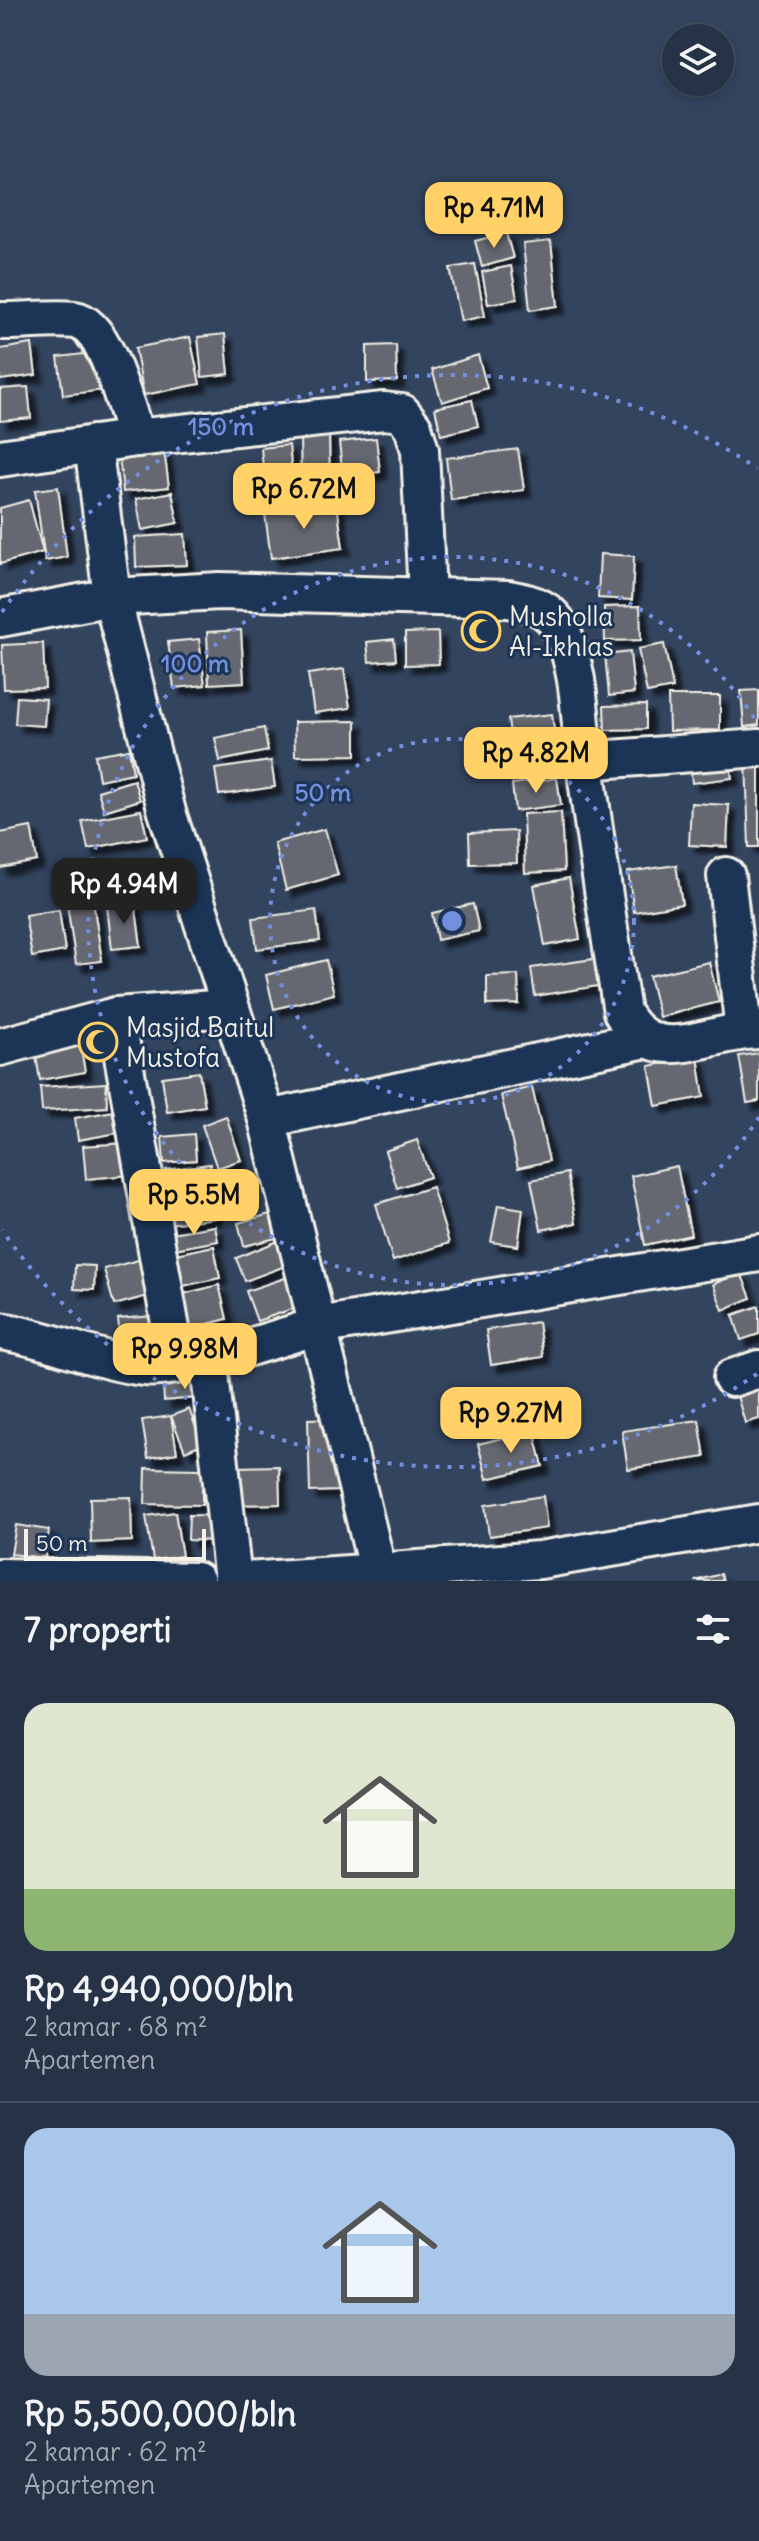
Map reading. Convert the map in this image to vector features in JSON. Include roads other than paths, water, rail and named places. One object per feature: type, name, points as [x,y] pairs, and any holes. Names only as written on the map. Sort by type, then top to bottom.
[{"type":"street","points":[[0,321],[75,320],[88,327],[101,341],[136,438]]},
{"type":"street","points":[[0,458],[136,438],[384,411],[402,413],[413,427],[420,450],[427,596]]},
{"type":"street","points":[[93,444],[112,597],[167,812],[267,1119],[378,1572]]},
{"type":"street","points":[[0,618],[112,597],[220,591],[508,599],[532,603],[550,613],[562,631],[579,695],[584,761],[622,1012],[642,1040]]},
{"type":"street","points":[[584,761],[759,748]]},
{"type":"street","points":[[267,1119],[642,1040],[659,1045],[752,1030],[726,876]]},
{"type":"street","points":[[0,1047],[116,1016],[229,1008]]},
{"type":"street","points":[[116,1016],[193,1360],[233,1581]]},
{"type":"street","points":[[0,1331],[38,1337],[146,1368],[193,1360],[318,1326],[759,1253]]},
{"type":"street","points":[[244,1581],[378,1572],[543,1571],[759,1523]]},
{"type":"street","points":[[0,1577],[196,1581]]},
{"type":"place","name":"Musholla Al-Ikhlas","points":[[481,631]]},
{"type":"place","name":"Masjid Baitul Mustofa","points":[[98,1042]]}]
